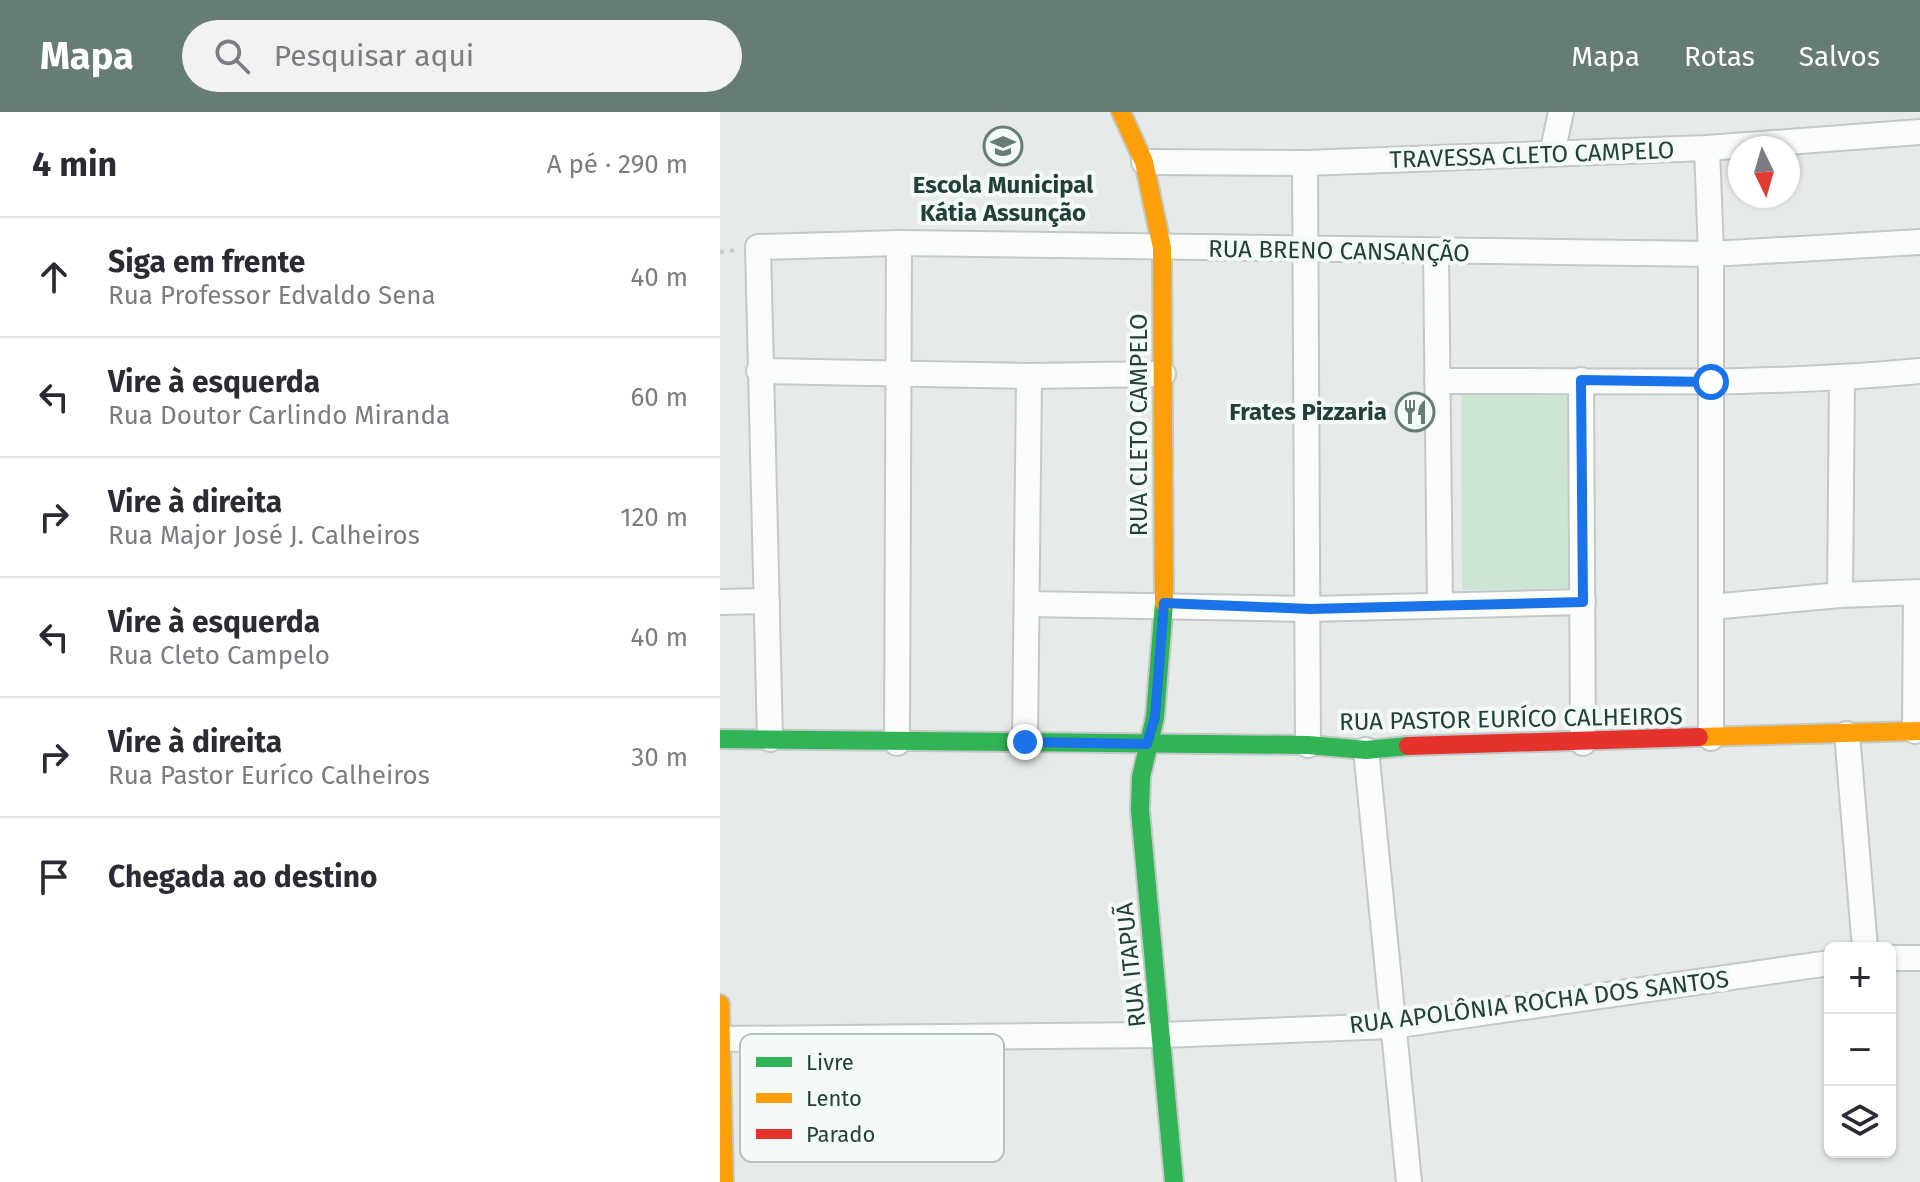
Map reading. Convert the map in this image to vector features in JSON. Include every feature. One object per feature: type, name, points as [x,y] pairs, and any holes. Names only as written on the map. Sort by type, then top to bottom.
[{"type":"main road","name":"RUA CLETO CAMPELO","points":[[1121,112],[1144,162],[1162,248],[1164,603],[1155,717],[1147,744]]},
{"type":"main road","name":"RUA PASTOR EURÍCO CALHEIROS","points":[[728,739],[1308,745],[1366,750],[1423,744],[1583,743],[1918,731]]},
{"type":"main road","points":[[722,759],[728,739]]},
{"type":"main road","name":"RUA ITAPUÃ","points":[[1147,744],[1140,810],[1174,1182]]},
{"type":"main road","points":[[720,1004],[724,1182]]},
{"type":"street","points":[[1552,154],[1561,112]]},
{"type":"street","name":"TRAVESSA CLETO CAMPELO","points":[[1144,162],[1305,163],[1552,154],[1707,148],[1920,132]]},
{"type":"street","points":[[1707,148],[1711,254],[1711,738]]},
{"type":"street","points":[[1305,163],[1310,609],[1308,745]]},
{"type":"street","name":"RUA BRENO CANSANÇÃO","points":[[759,371],[758,247],[899,243],[1436,253],[1711,254],[1920,242]]},
{"type":"street","points":[[897,743],[899,243]]},
{"type":"street","points":[[1436,253],[1440,605]]},
{"type":"street","points":[[770,739],[759,371],[1029,376],[1163,374]]},
{"type":"street","points":[[1437,381],[1711,382],[1842,379],[1920,371]]},
{"type":"street","points":[[1025,742],[1029,376]]},
{"type":"street","points":[[1840,595],[1842,379]]},
{"type":"street","points":[[1581,380],[1583,743]]},
{"type":"street","points":[[1711,607],[1840,595],[1918,592],[1918,731]]},
{"type":"street","points":[[720,602],[767,601]]},
{"type":"street","points":[[1027,604],[1164,603],[1310,609],[1583,602]]},
{"type":"street","points":[[1847,734],[1864,942]]},
{"type":"street","points":[[1366,750],[1409,1182]]},
{"type":"street","points":[[1896,958],[1920,958]]},
{"type":"street","name":"RUA APOLÔNIA ROCHA DOS SANTOS","points":[[1004,1036],[1162,1035],[1392,1026],[1824,964]]},
{"type":"street","name":"RUA APOLÔNIA ROCHA DOS SANTOS","points":[[720,1039],[740,1039]]},
{"type":"green space","points":[[1579,386],[1580,589],[1462,590],[1461,387]]},
{"type":"traffic: fast","points":[[1164,603],[1155,717],[1141,777],[1140,810],[1174,1182]]},
{"type":"traffic: fast","points":[[720,739],[1308,745],[1366,750],[1408,746]]},
{"type":"traffic: slow","points":[[1121,112],[1144,162],[1162,248],[1164,603]]},
{"type":"traffic: slow","points":[[1699,737],[1920,731]]},
{"type":"traffic: slow","points":[[720,1004],[724,1182]]},
{"type":"traffic: jam","points":[[1408,746],[1699,737]]},
{"type":"place","name":"Escola Municipal Kátia Assunção","points":[[1003,146]]},
{"type":"place","name":"Frates Pizzaria","points":[[1415,412]]},
{"type":"route","points":[[1025,742],[1147,744],[1155,717],[1164,603],[1310,609],[1583,602],[1581,380],[1711,382]]}]
